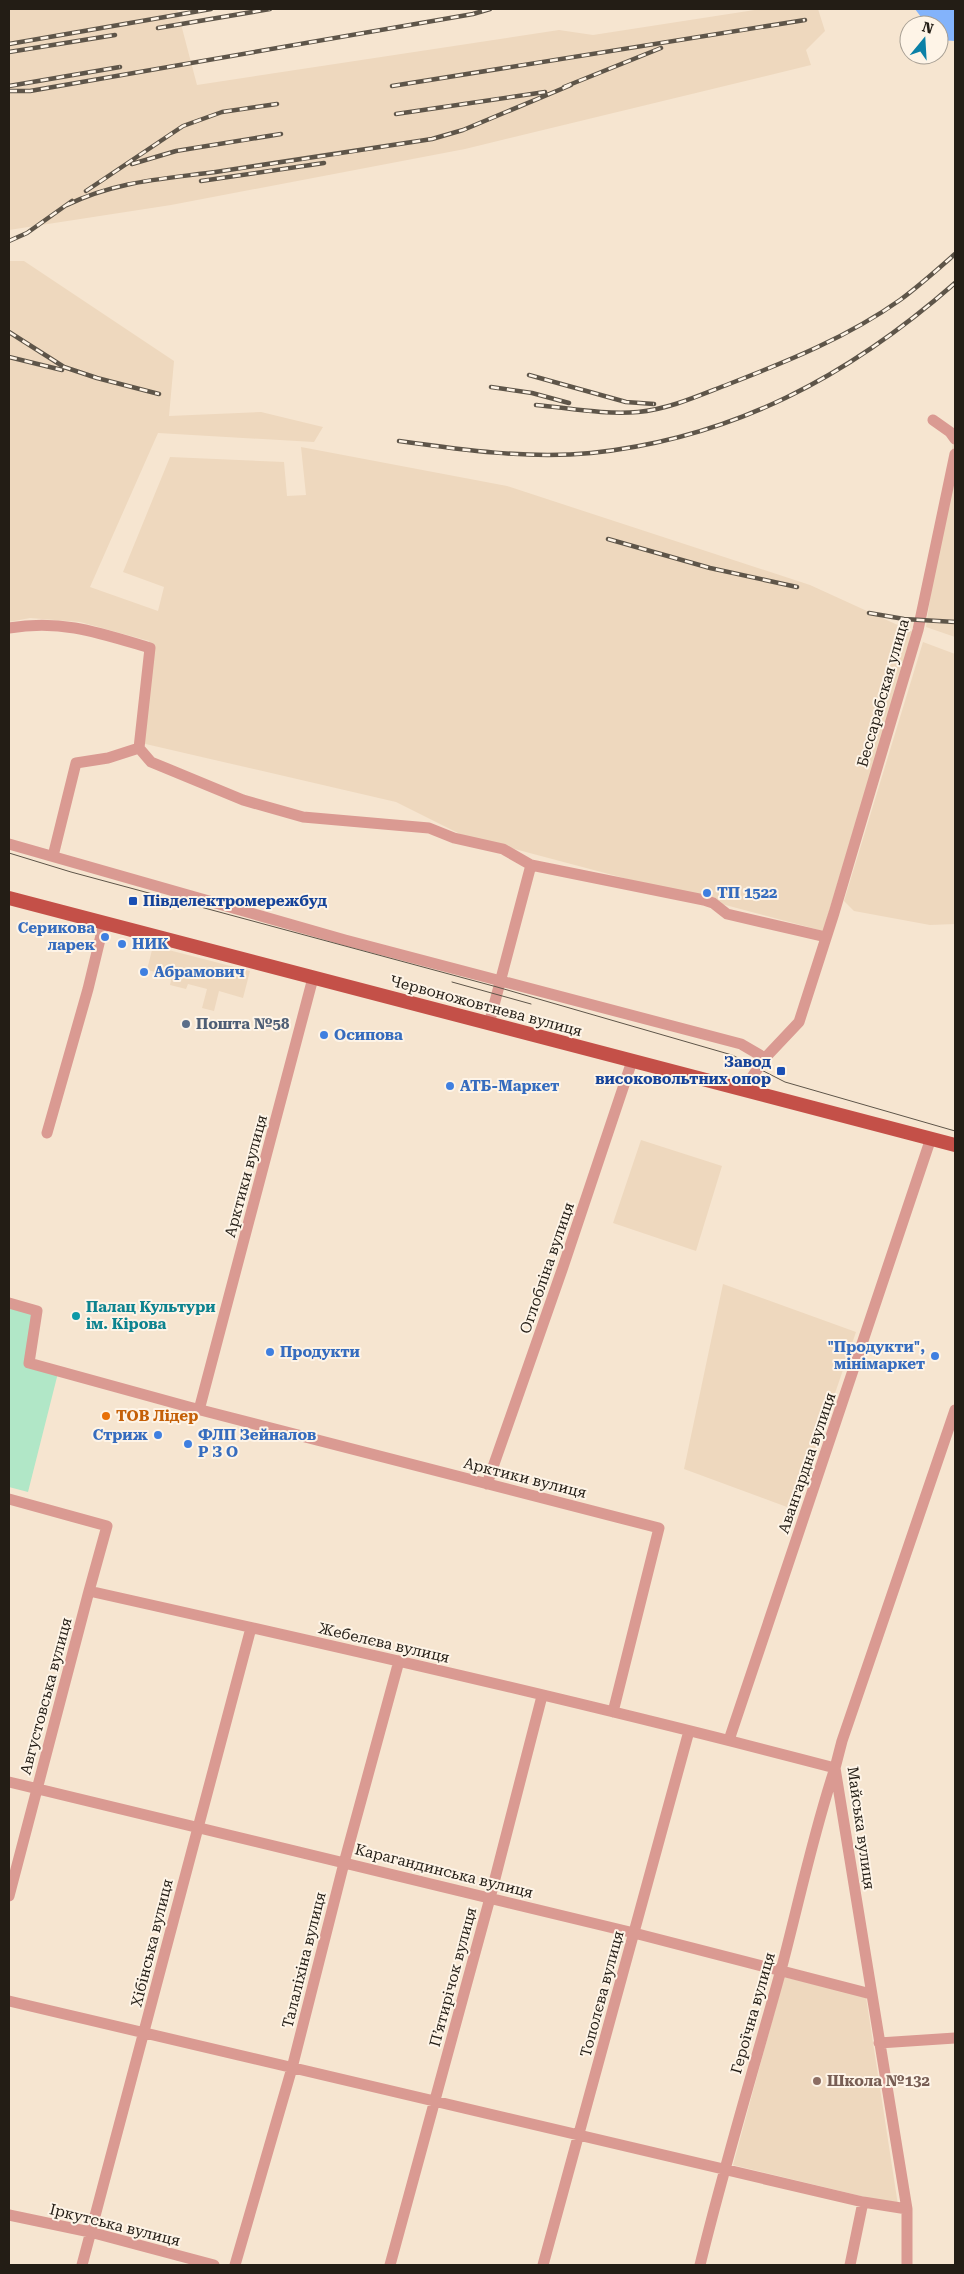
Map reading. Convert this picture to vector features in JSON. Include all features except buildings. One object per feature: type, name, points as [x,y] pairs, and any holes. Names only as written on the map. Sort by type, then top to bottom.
[{"type":"main road","name":"Червоножовтнева вулиця","points":[[9,898],[955,1145]]},
{"type":"street","points":[[933,420],[950,432],[955,439]]},
{"type":"street","name":"Бессарабская улица","points":[[743,1090],[765,1058],[799,1022],[920,620],[955,454]]},
{"type":"street","points":[[9,628],[30,624],[80,627],[150,648],[139,748],[151,762],[243,800],[303,817],[429,828],[454,838],[504,849],[531,865],[704,900],[713,903],[728,914],[826,937]]},
{"type":"street","points":[[53,856],[76,763],[108,758],[139,748]]},
{"type":"street","points":[[9,844],[196,899],[741,1044],[765,1058]]},
{"type":"street","points":[[489,1024],[499,980],[531,865]]},
{"type":"street","points":[[47,1133],[88,989],[104,923]]},
{"type":"street","name":"Арктики вулиця","points":[[198,1410],[313,978]]},
{"type":"street","name":"Оглобліна вулиця","points":[[487,1484],[563,1268],[632,1061]]},
{"type":"street","name":"Авангардна вулиця","points":[[729,1740],[931,1138]]},
{"type":"street","name":"Арктики вулиця","points":[[9,1303],[38,1311],[29,1363],[198,1410],[271,1427],[659,1528],[613,1712]]},
{"type":"street","name":"Майська вулиця","points":[[907,2265],[906,2209],[835,1768],[842,1741],[955,1410]]},
{"type":"street","points":[[9,1499],[107,1526],[89,1592]]},
{"type":"street","name":"Жебелєва вулиця","points":[[89,1592],[399,1661],[729,1740],[835,1768]]},
{"type":"street","name":"Августовська вулиця","points":[[9,1896],[89,1592]]},
{"type":"street","name":"Хібінська вулиця","points":[[82,2265],[145,2033],[196,1828],[251,1628]]},
{"type":"street","name":"Талаліхіна вулиця","points":[[235,2265],[292,2068],[344,1862],[399,1661]]},
{"type":"street","name":"П’ятирічок вулиця","points":[[390,2265],[490,1898],[542,1696]]},
{"type":"street","name":"Тополєва вулиця","points":[[543,2265],[689,1731]]},
{"type":"street","name":"Героїчна вулиця","points":[[700,2265],[723,2169],[781,1970],[824,1803],[835,1768]]},
{"type":"street","name":"Карагандинська вулиця","points":[[9,1782],[634,1933],[871,1994]]},
{"type":"street","points":[[9,2001],[863,2202],[906,2209]]},
{"type":"street","points":[[879,2043],[955,2038]]},
{"type":"street","points":[[850,2265],[863,2202]]},
{"type":"street","name":"Іркутська вулиця","points":[[9,2215],[90,2232],[214,2265]]},
{"type":"shaded area","points":[[9,9],[177,9],[197,85],[559,30],[593,35],[761,9],[818,9],[825,31],[806,50],[811,65],[465,149],[171,205],[9,230]]},
{"type":"shaded area","points":[[9,261],[24,261],[174,361],[169,416],[261,412],[323,427],[314,442],[158,433],[90,587],[158,611],[164,587],[123,572],[170,457],[284,462],[287,496],[306,495],[301,447],[507,486],[810,585],[913,632],[823,931],[462,835],[396,802],[137,742],[149,641],[80,622],[30,618],[9,622]]},
{"type":"shaded area","points":[[955,428],[955,637],[926,627]]},
{"type":"shaded area","points":[[923,642],[955,654],[955,924],[930,925],[854,911],[844,901]]},
{"type":"shaded area","points":[[153,946],[250,971],[243,998],[219,991],[214,1011],[202,1008],[207,989],[188,984],[186,989],[170,985],[172,976],[147,970]]},
{"type":"shaded area","points":[[641,1140],[722,1166],[696,1251],[613,1223]]},
{"type":"shaded area","points":[[723,1284],[856,1332],[795,1510],[684,1469]]},
{"type":"shaded area","name":"Школа №132","points":[[784,1977],[866,1997],[898,2205],[733,2165]]},
{"type":"green space","points":[[9,1305],[35,1313],[27,1364],[58,1373],[28,1492],[9,1487]]},
{"type":"water","points":[[915,9],[955,9],[955,41],[949,41],[949,15],[920,15]]},
{"type":"tram line","points":[[9,853],[71,872],[497,987],[732,1055],[785,1082],[955,1131]]},
{"type":"tram line","points":[[452,982],[531,1004]]},
{"type":"railway","points":[[9,44],[211,9]]},
{"type":"railway","points":[[158,28],[270,9]]},
{"type":"railway","points":[[9,91],[30,91],[473,14],[490,9]]},
{"type":"railway","points":[[392,86],[805,20]]},
{"type":"railway","points":[[9,52],[115,35]]},
{"type":"railway","points":[[564,87],[661,48]]},
{"type":"railway","points":[[9,86],[120,67]]},
{"type":"railway","points":[[67,205],[105,190],[124,185],[432,139],[463,130],[571,85]]},
{"type":"railway","points":[[396,114],[545,92]]},
{"type":"railway","points":[[86,191],[183,126],[222,112],[277,104]]},
{"type":"railway","points":[[132,164],[176,151],[281,134]]},
{"type":"railway","points":[[201,181],[324,163]]},
{"type":"railway","points":[[9,241],[27,233],[72,201]]},
{"type":"railway","points":[[536,405],[625,413],[662,408],[685,401],[795,357],[860,326],[900,300],[955,254]]},
{"type":"railway","points":[[399,441],[495,453],[567,455],[643,445],[693,433],[741,417],[787,397],[831,374],[874,347],[955,283]]},
{"type":"railway","points":[[9,332],[64,367],[97,378],[159,394]]},
{"type":"railway","points":[[9,357],[62,370]]},
{"type":"railway","points":[[529,375],[626,402],[654,404]]},
{"type":"railway","points":[[491,387],[532,393],[569,403]]},
{"type":"railway","points":[[608,539],[710,568],[797,587]]},
{"type":"railway","points":[[869,613],[904,619],[955,622]]},
{"type":"place","name":"ТП 1522","points":[[707,893]]},
{"type":"place","name":"Півделектромережбуд","points":[[133,901]]},
{"type":"place","name":"Серикова ларек","points":[[105,937]]},
{"type":"place","name":"НИК","points":[[122,944]]},
{"type":"place","name":"Абрамович","points":[[144,972]]},
{"type":"place","name":"Пошта №58","points":[[186,1024]]},
{"type":"place","name":"Осипова","points":[[324,1035]]},
{"type":"place","name":"Завод високовольтних опор","points":[[781,1071]]},
{"type":"place","name":"АТБ-Маркет","points":[[450,1086]]},
{"type":"place","name":"Палац Культури ім. Кірова","points":[[76,1316]]},
{"type":"place","name":"Продукти","points":[[270,1352]]},
{"type":"place","name":"\"Продукти\", мінімаркет","points":[[935,1356]]},
{"type":"place","name":"ТОВ Лідер","points":[[106,1416]]},
{"type":"place","name":"Стриж","points":[[158,1435]]},
{"type":"place","name":"ФЛП Зейналов Р З О","points":[[188,1444]]},
{"type":"place","name":"Школа №132","points":[[817,2081]]}]
